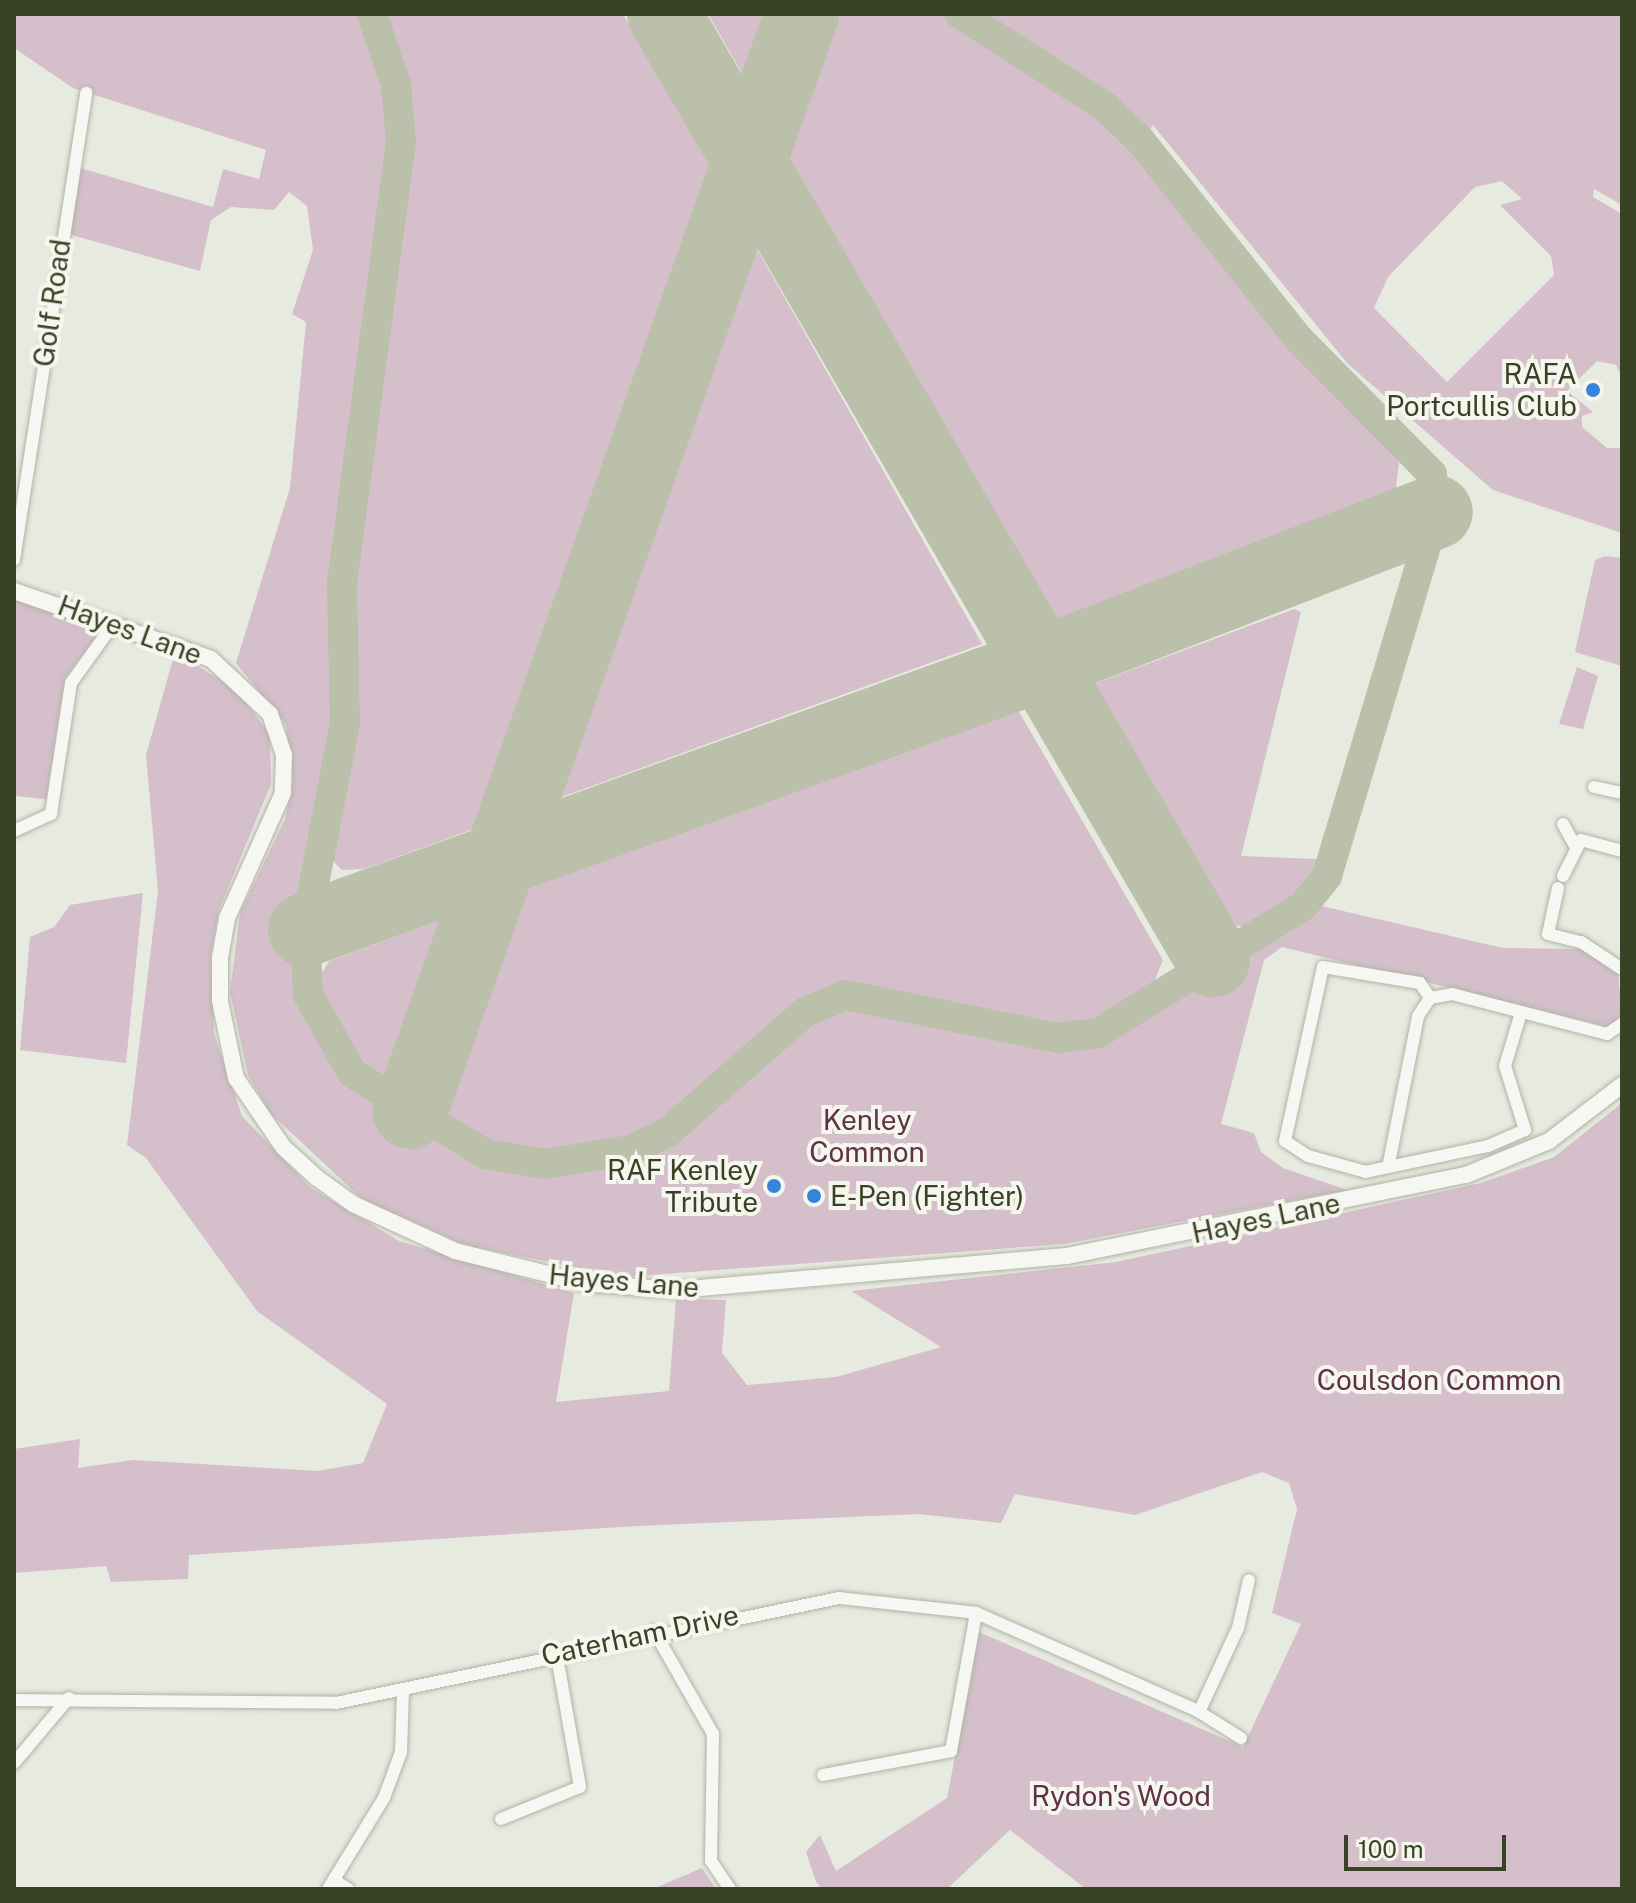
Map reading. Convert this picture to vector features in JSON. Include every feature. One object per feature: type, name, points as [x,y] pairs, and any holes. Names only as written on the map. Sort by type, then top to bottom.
[{"type":"street","name":"Golf Road","points":[[14,560],[86,93]]},
{"type":"street","name":"Hayes Lane","points":[[14,591],[211,659],[244,683],[278,731],[283,793],[227,918],[220,958],[220,1001],[236,1078],[283,1147],[317,1178],[353,1204],[455,1251],[584,1283],[677,1290],[1067,1256],[1466,1175],[1549,1141],[1622,1085]]},
{"type":"street","points":[[14,831],[51,814],[71,683],[112,626]]},
{"type":"street","points":[[1594,787],[1622,793]]},
{"type":"street","points":[[1563,824],[1576,847]]},
{"type":"street","points":[[1622,851],[1581,840],[1560,882],[1548,934],[1581,942],[1622,969]]},
{"type":"street","points":[[1430,998],[1420,983],[1336,964],[1316,977],[1285,1141],[1345,1170],[1366,1172],[1389,1163],[1442,1158],[1525,1130],[1505,1066],[1520,1016]]},
{"type":"street","points":[[1389,1163],[1418,1016],[1430,998],[1452,994],[1509,1007],[1520,1016],[1548,1016],[1607,1034],[1622,1024]]},
{"type":"street","points":[[1199,1712],[1238,1628],[1249,1580]]},
{"type":"street","name":"Caterham Drive","points":[[14,1700],[69,1698],[282,1706],[403,1691],[556,1651],[839,1598],[976,1613],[1199,1712],[1241,1738]]},
{"type":"street","points":[[823,1775],[951,1751],[976,1613]]},
{"type":"street","points":[[654,1631],[713,1734],[711,1861],[730,1889]]},
{"type":"street","points":[[501,1819],[568,1798],[580,1787],[556,1651]]},
{"type":"street","points":[[348,1889],[331,1884],[389,1787],[406,1721],[403,1691]]},
{"type":"street","points":[[14,1763],[69,1698]]},
{"type":"green space","name":"Kenley Common","points":[[14,14],[365,14],[387,85],[390,139],[335,581],[338,721],[298,910],[296,953],[301,994],[321,1040],[347,1079],[406,1118],[483,1160],[518,1169],[587,1167],[674,1138],[828,1009],[851,1002],[1076,1046],[1100,1039],[1317,905],[1503,948],[1582,949],[1618,974],[1622,1014],[1610,1027],[1282,947],[1264,960],[1221,1124],[1254,1133],[1261,1152],[1283,1168],[1347,1190],[1064,1244],[624,1277],[465,1245],[362,1199],[270,1113],[248,1075],[230,992],[240,913],[285,819],[293,783],[286,725],[236,663],[290,488],[306,322],[292,314],[313,250],[307,206],[289,192],[274,210],[231,207],[211,220],[200,271],[68,234],[77,167],[213,207],[223,169],[259,179],[266,150],[73,88],[14,48]]},
{"type":"green space","points":[[386,14],[623,14],[982,644],[364,869],[342,870],[334,862],[331,839],[356,724],[354,577],[408,128]]},
{"type":"green space","points":[[708,14],[947,14],[1097,111],[1399,462],[1395,497],[1055,620]]},
{"type":"green space","points":[[977,14],[1622,14],[1622,205],[1594,189],[1593,197],[1622,214],[1622,376],[1616,365],[1597,361],[1567,391],[1593,412],[1582,416],[1582,427],[1607,448],[1622,448],[1622,533],[1493,490],[1348,364],[1153,125],[1146,135],[1108,99]],"holes":[[[1502,181],[1522,199],[1500,205],[1551,256],[1554,275],[1447,382],[1374,308],[1388,277],[1475,187]]]},
{"type":"green space","points":[[1605,556],[1622,558],[1622,666],[1575,652],[1595,560]]},
{"type":"green space","points":[[14,597],[102,629],[65,678],[46,799],[14,796]]},
{"type":"green space","points":[[1294,609],[1301,612],[1241,856],[1318,859],[1311,889],[1256,926],[1235,926],[1091,685]]},
{"type":"green space","name":"Coulsdon Common","points":[[175,652],[238,691],[270,735],[271,784],[219,910],[211,953],[214,1034],[242,1116],[311,1188],[399,1241],[574,1293],[556,1402],[669,1391],[676,1299],[726,1300],[722,1353],[747,1385],[836,1377],[941,1347],[851,1291],[1116,1262],[1481,1183],[1554,1157],[1622,1103],[1622,1889],[1086,1889],[1010,1830],[947,1889],[822,1889],[816,1882],[806,1852],[820,1835],[836,1871],[947,1798],[979,1632],[1243,1747],[1301,1624],[1272,1613],[1297,1509],[1289,1483],[1262,1472],[1135,1515],[1015,1494],[1001,1523],[919,1514],[637,1526],[189,1555],[188,1579],[111,1582],[106,1566],[14,1573],[14,1449],[80,1439],[78,1468],[133,1460],[318,1471],[363,1463],[387,1404],[257,1311],[146,1158],[127,1145],[158,891],[146,755]]},
{"type":"green space","points":[[1577,667],[1598,676],[1583,729],[1559,724]]},
{"type":"green space","points":[[1018,710],[1163,960],[1153,985],[1074,1029],[850,983],[797,1005],[673,1118],[633,1140],[548,1156],[505,1150],[446,1123],[360,1067],[329,1021],[316,983],[329,961]]},
{"type":"green space","points":[[143,893],[126,1063],[20,1050],[30,937],[54,927],[70,905]]},
{"type":"green space","points":[[702,1868],[716,1889],[653,1889]]},
{"type":"taxiway","points":[[372,14],[396,85],[401,141],[342,584],[345,723],[305,930],[308,994],[352,1073],[486,1154],[546,1164],[631,1150],[668,1132],[805,1012],[846,995],[1057,1038],[1098,1033],[1303,906],[1327,876],[1436,512],[1432,474],[1298,338],[1140,140],[1104,106],[960,14]]},
{"type":"runway","points":[[664,14],[1213,960]]},
{"type":"runway","points":[[410,1112],[802,14]]},
{"type":"runway","points":[[305,930],[1042,664],[1436,512]]},
{"type":"place","name":"RAFA Portcullis Club","points":[[1593,390]]},
{"type":"place","name":"RAF Kenley Tribute","points":[[774,1186]]},
{"type":"place","name":"E-Pen (Fighter)","points":[[814,1196]]},
{"type":"park label","name":"Rydon's Wood","points":[[1121,1796]]}]
